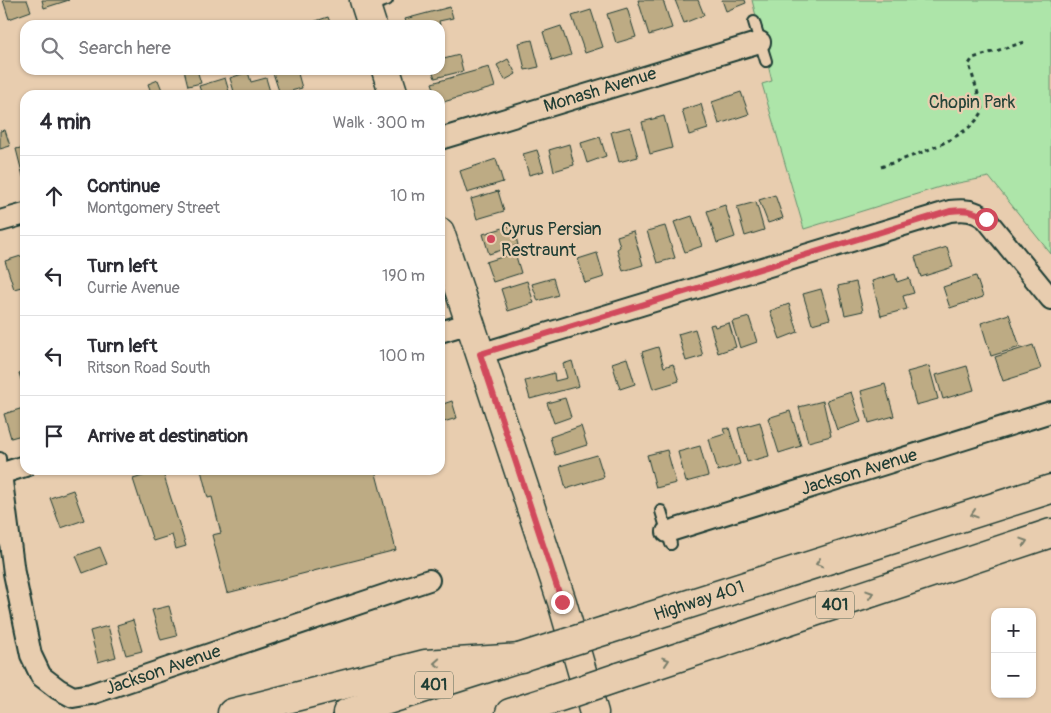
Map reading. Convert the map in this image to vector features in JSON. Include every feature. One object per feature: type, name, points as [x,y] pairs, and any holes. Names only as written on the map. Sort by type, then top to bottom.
[{"type":"main road","points":[[388,75],[392,90]]},
{"type":"main road","points":[[445,247],[562,602],[594,713]]},
{"type":"main road","name":"Highway 401","points":[[347,713],[1051,489]]},
{"type":"main road","name":"401","points":[[510,713],[1051,533]]},
{"type":"main road","points":[[232,713],[425,664],[521,658]]},
{"type":"street","name":"Monash Avenue","points":[[445,137],[760,42]]},
{"type":"street","points":[[480,354],[950,211],[963,209],[977,212],[986,219],[1051,299]]},
{"type":"street","points":[[0,222],[20,216]]},
{"type":"street","points":[[445,330],[470,323]]},
{"type":"street","name":"Jackson Avenue","points":[[669,538],[1051,412]]},
{"type":"street","points":[[0,469],[20,467]]},
{"type":"street","name":"Jackson Avenue","points":[[0,469],[14,574],[31,656],[41,676],[58,690],[73,697],[91,694],[429,580]]},
{"type":"lane","points":[[754,22],[766,61]]},
{"type":"lane","points":[[661,511],[669,538]]},
{"type":"path","points":[[881,167],[947,142],[960,133],[983,110],[969,64],[973,58],[1025,42]]},
{"type":"green space","name":"Chopin Park","points":[[752,0],[1051,0],[1051,254],[989,177],[943,186],[804,229],[762,84],[772,81]]},
{"type":"building","points":[[3,0],[27,0],[31,11],[9,19]]},
{"type":"building","points":[[42,0],[69,0],[44,8]]},
{"type":"building","points":[[638,0],[663,0],[672,28],[649,35]]},
{"type":"building","points":[[675,0],[698,0],[704,15],[684,23]]},
{"type":"building","points":[[722,0],[745,0],[746,3],[726,11]]},
{"type":"building","points":[[450,7],[453,18],[444,20],[405,19]]},
{"type":"building","points":[[627,8],[636,37],[616,43],[607,14]]},
{"type":"building","points":[[591,10],[603,47],[585,53],[572,16]]},
{"type":"building","points":[[561,26],[571,55],[552,61],[543,32]]},
{"type":"building","points":[[532,40],[539,67],[525,70],[519,43]]},
{"type":"building","points":[[459,55],[463,71],[435,78],[434,75],[445,75],[445,59]]},
{"type":"building","points":[[508,59],[516,74],[505,80],[497,65]]},
{"type":"building","points":[[489,67],[495,87],[445,102],[445,90],[434,90],[432,83]]},
{"type":"building","points":[[185,75],[199,75],[201,83],[188,86]]},
{"type":"building","points":[[239,75],[249,75],[251,82],[266,78],[270,90],[234,90],[230,78]]},
{"type":"building","points":[[274,75],[298,75],[302,88],[279,90]]},
{"type":"building","points":[[225,78],[229,90],[200,90],[199,86]]},
{"type":"building","points":[[158,80],[162,90],[150,90],[148,84]]},
{"type":"building","points":[[741,92],[749,114],[719,124],[712,102]]},
{"type":"building","points":[[701,104],[708,129],[689,135],[682,110]]},
{"type":"building","points":[[664,116],[672,148],[650,154],[642,122]]},
{"type":"building","points":[[630,127],[638,157],[619,162],[611,132]]},
{"type":"building","points":[[5,130],[10,146],[0,149],[0,131]]},
{"type":"building","points":[[600,137],[606,156],[587,163],[581,143]]},
{"type":"building","points":[[569,144],[574,165],[554,171],[549,150]]},
{"type":"building","points":[[20,148],[20,164],[16,149]]},
{"type":"building","points":[[537,150],[544,171],[529,175],[523,154]]},
{"type":"building","points":[[496,159],[503,182],[467,193],[460,171]]},
{"type":"building","points":[[498,191],[504,211],[477,219],[471,199]]},
{"type":"building","points":[[775,195],[783,218],[768,223],[759,200]]},
{"type":"building","points":[[756,202],[764,230],[745,236],[737,207]]},
{"type":"building","points":[[725,205],[735,237],[717,243],[707,211]]},
{"type":"building","points":[[692,216],[702,246],[685,252],[674,222]]},
{"type":"building","points":[[513,225],[518,245],[489,254],[483,234]]},
{"type":"building","points":[[665,226],[675,258],[657,263],[647,231]]},
{"type":"building","points":[[633,231],[643,265],[623,271],[617,249],[620,247],[617,236]]},
{"type":"building","points":[[947,247],[953,267],[921,277],[915,257]]},
{"type":"building","points":[[515,253],[521,273],[493,282],[486,262]]},
{"type":"building","points":[[597,253],[604,277],[585,283],[578,259]]},
{"type":"building","points":[[20,256],[20,287],[14,289],[5,261]]},
{"type":"building","points":[[895,274],[897,282],[909,278],[914,293],[903,296],[907,309],[881,316],[872,281]]},
{"type":"building","points":[[976,276],[983,297],[950,308],[943,287]]},
{"type":"building","points":[[553,278],[558,295],[538,301],[532,284]]},
{"type":"building","points":[[527,281],[534,303],[508,311],[501,289]]},
{"type":"building","points":[[856,282],[863,311],[845,315],[838,286]]},
{"type":"building","points":[[821,289],[830,319],[812,324],[803,294]]},
{"type":"building","points":[[789,304],[798,332],[780,339],[770,311]]},
{"type":"building","points":[[1009,314],[1020,347],[991,356],[981,323]]},
{"type":"building","points":[[749,317],[757,342],[740,348],[732,322]]},
{"type":"building","points":[[729,323],[736,347],[718,353],[710,325],[714,324],[715,327]]},
{"type":"building","points":[[695,329],[703,356],[686,361],[678,334]]},
{"type":"building","points":[[1033,345],[1041,369],[1003,381],[995,357]]},
{"type":"building","points":[[658,347],[664,367],[673,364],[679,381],[653,389],[642,352]]},
{"type":"building","points":[[627,358],[635,384],[620,389],[612,363]]},
{"type":"building","points":[[572,361],[579,386],[530,399],[525,381],[554,373],[555,381],[567,378],[563,364]]},
{"type":"building","points":[[929,366],[938,399],[916,405],[907,372]]},
{"type":"building","points":[[967,366],[974,390],[943,399],[936,375]]},
{"type":"building","points":[[885,384],[894,416],[869,423],[861,391]]},
{"type":"building","points":[[851,392],[861,422],[837,430],[827,400]]},
{"type":"building","points":[[565,398],[571,417],[554,423],[547,403]]},
{"type":"building","points":[[452,401],[457,418],[445,422],[445,403]]},
{"type":"building","points":[[823,401],[831,436],[808,442],[799,407]]},
{"type":"building","points":[[20,409],[20,435],[11,438],[4,414]]},
{"type":"building","points":[[790,411],[801,446],[779,453],[768,418]]},
{"type":"building","points":[[760,422],[769,456],[747,462],[738,428]]},
{"type":"building","points":[[581,426],[587,445],[555,455],[550,437]]},
{"type":"building","points":[[729,428],[740,464],[718,471],[709,439],[725,434],[723,429]]},
{"type":"building","points":[[700,446],[708,476],[686,482],[678,452]]},
{"type":"building","points":[[667,450],[676,483],[656,488],[647,455]]},
{"type":"building","points":[[597,455],[604,477],[566,489],[560,466]]},
{"type":"building","points":[[146,475],[164,475],[186,546],[176,549],[172,535],[153,541],[133,479]]},
{"type":"building","points":[[202,475],[376,475],[396,550],[227,593],[212,535],[221,533],[212,497],[208,498]]},
{"type":"building","points":[[73,490],[84,520],[61,528],[50,498]]},
{"type":"building","points":[[100,547],[107,564],[83,573],[76,556]]},
{"type":"building","points":[[169,606],[177,636],[161,640],[152,610]]},
{"type":"building","points":[[133,620],[142,651],[126,655],[117,625]]},
{"type":"building","points":[[108,626],[116,657],[98,662],[90,631]]},
{"type":"place","name":"Cyrus Persian Restraunt","points":[[491,239]]},
{"type":"route","points":[[562,602],[480,354],[950,211],[963,209],[977,212],[986,219]]}]
